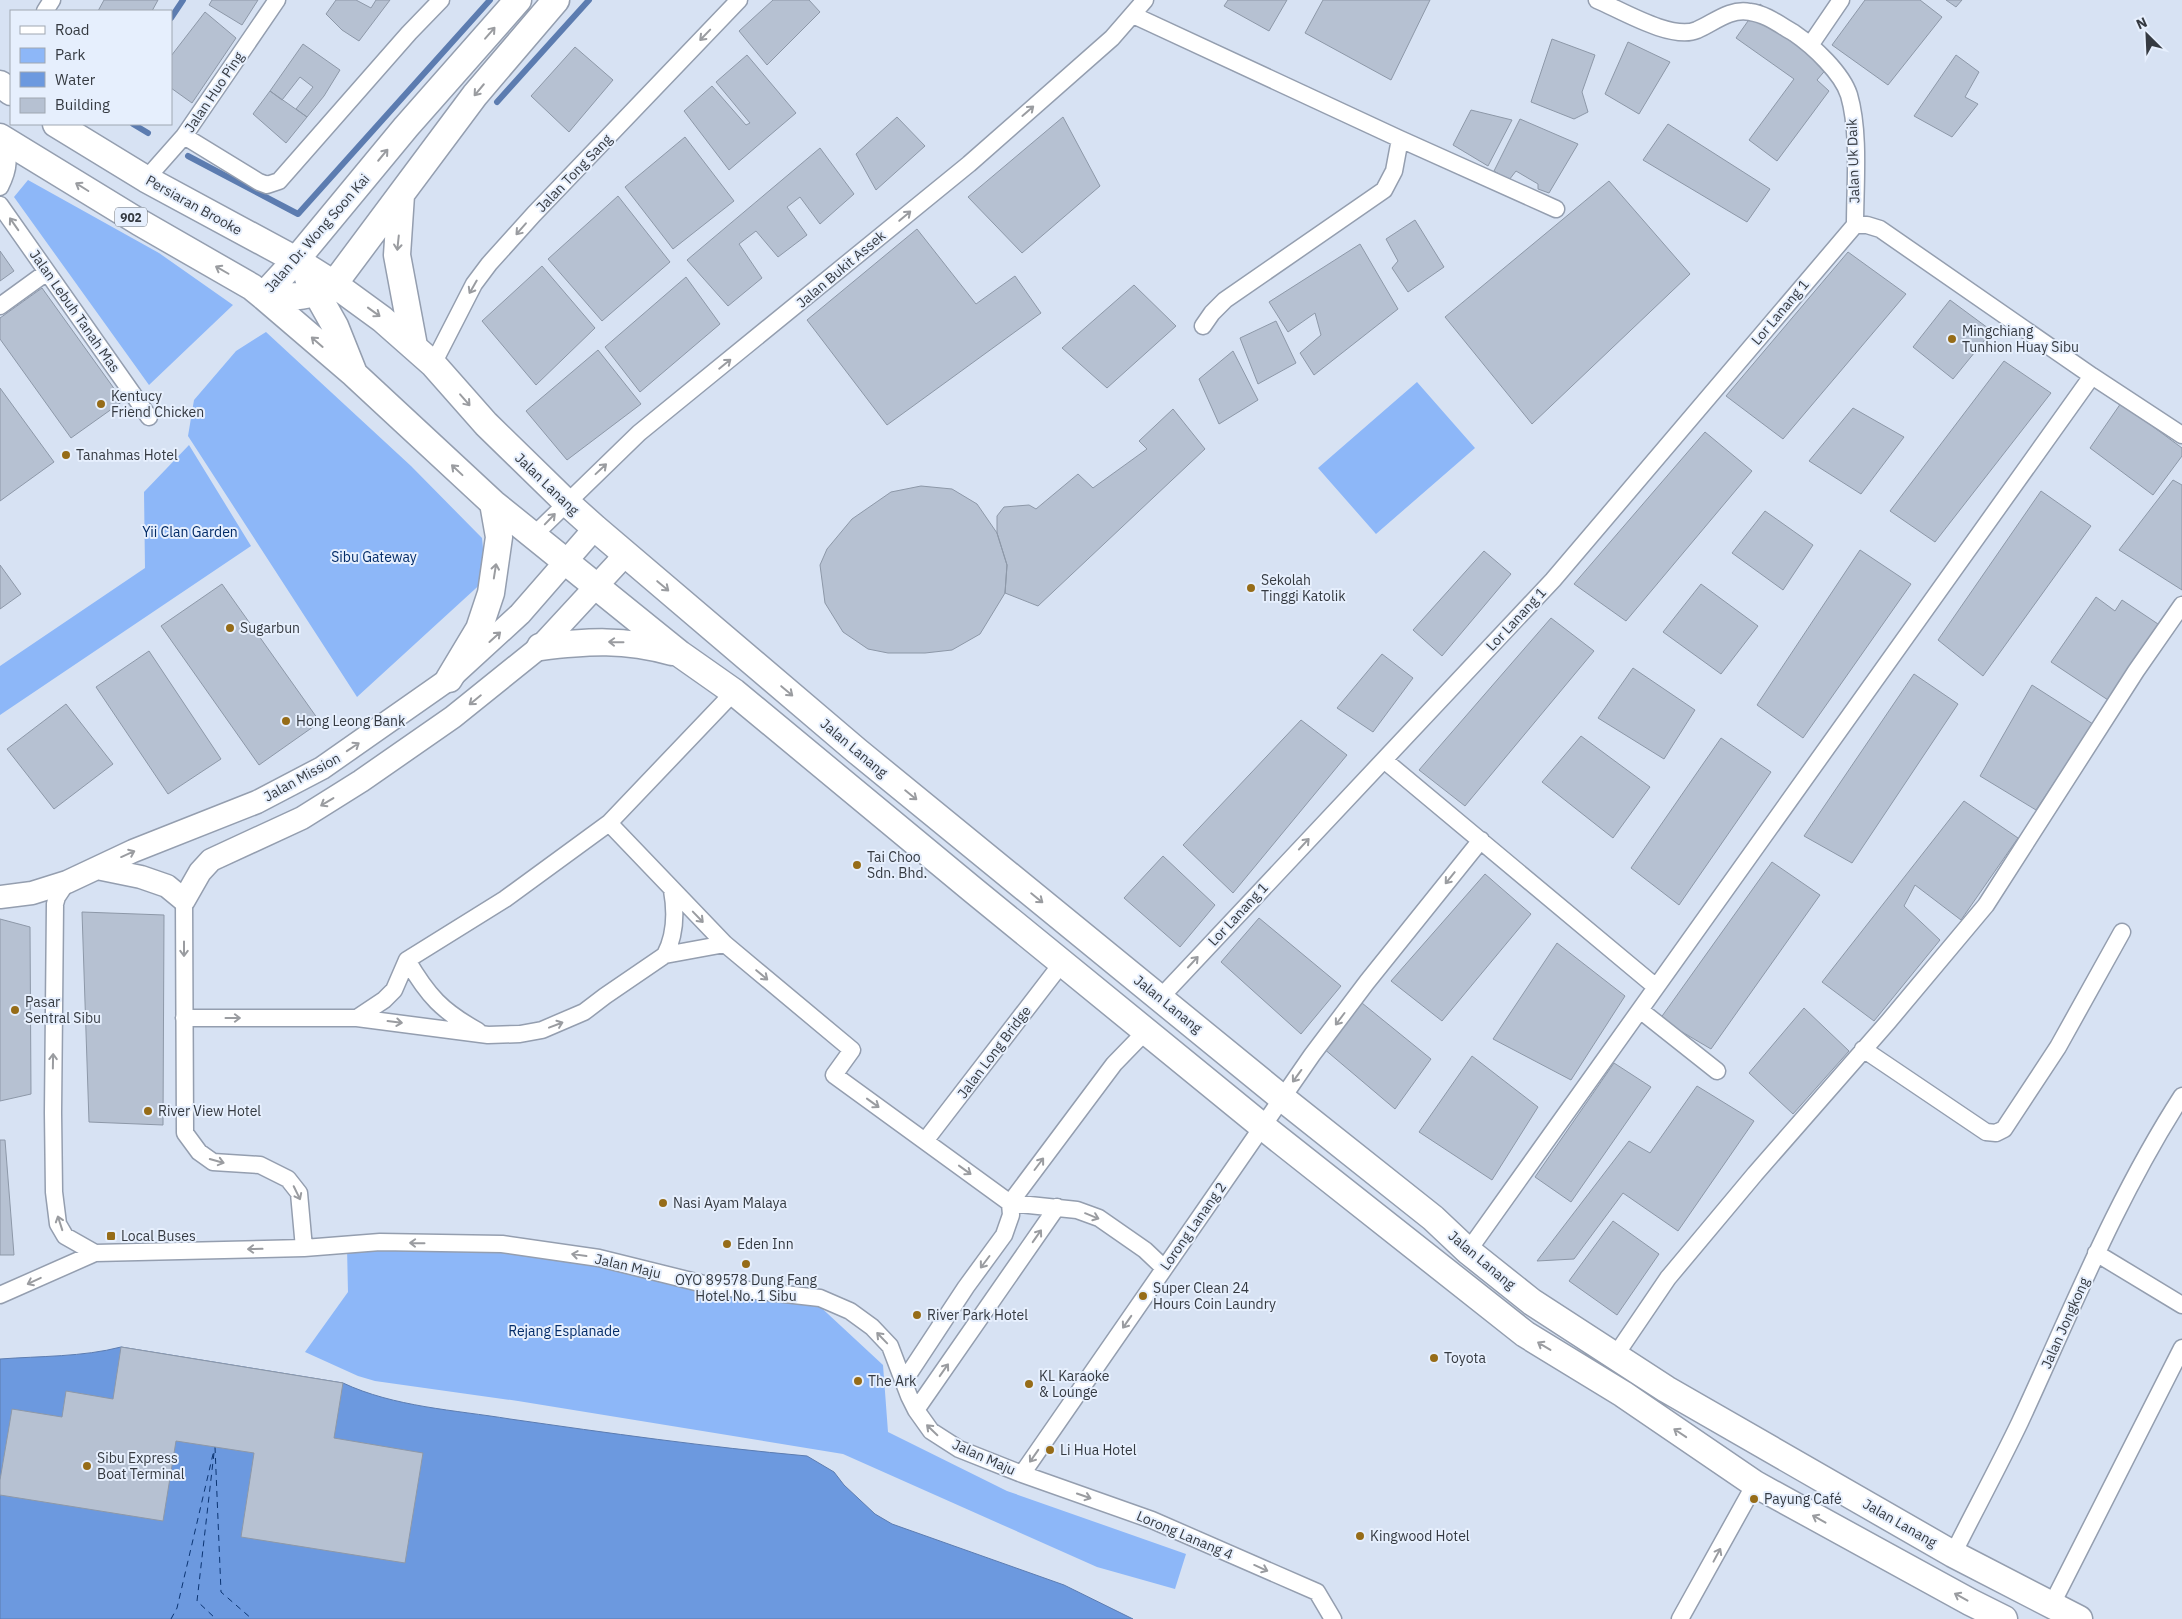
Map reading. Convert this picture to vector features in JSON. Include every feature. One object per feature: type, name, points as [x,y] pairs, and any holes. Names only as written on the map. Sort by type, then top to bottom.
[{"type":"main road","name":"Jalan Dr. Wong Soon Kai","points":[[263,296],[296,260],[406,127],[518,0]]},
{"type":"main road","points":[[556,0],[475,95],[401,195],[326,289],[335,326],[354,374],[493,503],[680,654],[734,692],[1262,1126],[1524,1334],[1623,1394],[1755,1484],[2004,1619]]},
{"type":"main road","name":"Persiaran Brooke","points":[[58,125],[146,179],[296,260],[326,289]]},
{"type":"main road","name":"902","points":[[1,138],[139,222],[252,287],[354,374]]},
{"type":"main road","points":[[401,195],[397,255],[414,346]]},
{"type":"main road","name":"Jalan Dr. Wong Soon Kai","points":[[263,296],[289,297],[326,289]]},
{"type":"main road","name":"Jalan Lanang","points":[[326,289],[382,318],[433,364],[486,424],[595,528],[857,751],[1282,1098],[1433,1218],[1468,1251],[1532,1302],[1666,1388],[1953,1554],[2079,1619]]},
{"type":"main road","points":[[449,679],[479,629],[491,594],[499,537],[493,503]]},
{"type":"main road","points":[[540,647],[570,643],[616,642],[640,644],[680,654]]},
{"type":"street","name":"Jalan Huo Ping","points":[[146,179],[184,136],[277,0]]},
{"type":"street","points":[[184,136],[259,182],[267,185],[279,181],[409,33],[441,0]]},
{"type":"street","name":"Jalan Tong Sang","points":[[433,364],[474,284],[489,264],[534,214],[739,0]]},
{"type":"street","name":"Jalan Bukit Assek","points":[[534,535],[639,433],[969,164],[1112,38],[1145,0]]},
{"type":"street","name":"Jalan Uk Daik","points":[[1597,0],[1665,29],[1679,33],[1696,30],[1723,16],[1737,12],[1750,12],[1774,20],[1811,44],[1835,73],[1848,94],[1853,120],[1854,224]]},
{"type":"street","points":[[1811,44],[1841,0]]},
{"type":"street","points":[[1133,15],[1556,209]]},
{"type":"street","points":[[0,187],[9,170],[8,154],[1,138]]},
{"type":"street","points":[[1203,326],[1212,313],[1225,300],[1384,190],[1394,171],[1400,139]]},
{"type":"street","name":"Jalan Lebuh Tanah Mas","points":[[0,205],[149,416]]},
{"type":"street","points":[[1854,224],[1880,229],[2092,376],[2182,435]]},
{"type":"street","name":"Lor Lanang 1","points":[[1160,998],[1553,580],[1854,224]]},
{"type":"street","points":[[0,306],[47,272]]},
{"type":"street","points":[[1468,1251],[2092,376]]},
{"type":"street","name":"Jalan Mission","points":[[0,897],[32,893],[67,882],[257,802],[322,768],[449,679],[520,614],[595,528]]},
{"type":"street","points":[[304,1248],[299,1193],[288,1179],[260,1165],[213,1162],[199,1152],[185,1133],[184,900],[200,872],[211,860],[302,818],[362,781],[454,717],[540,647],[626,554]]},
{"type":"street","points":[[1615,1356],[1668,1278],[1986,905],[2136,671],[2182,604]]},
{"type":"street","points":[[357,1018],[384,1000],[394,990],[407,960],[505,899],[608,824],[734,692]]},
{"type":"street","points":[[1384,760],[1656,987]]},
{"type":"street","points":[[608,824],[725,944],[852,1050],[834,1075],[1010,1203],[1077,1210],[1099,1218],[1136,1243],[1164,1268]]},
{"type":"street","name":"Lorong Lanang 2","points":[[1022,1474],[1282,1098],[1367,982],[1481,840]]},
{"type":"street","points":[[97,868],[141,877],[167,886],[184,900]]},
{"type":"street","points":[[67,882],[57,897],[56,904],[53,1113],[54,1192],[58,1224],[65,1236],[95,1253]]},
{"type":"street","points":[[665,955],[669,948],[675,918],[672,890]]},
{"type":"street","points":[[1863,1049],[1986,1132],[1996,1133],[2004,1128],[2058,1046],[2122,932]]},
{"type":"street","points":[[184,1018],[357,1018],[484,1035],[520,1034],[542,1030],[584,1012],[665,955],[725,944]]},
{"type":"street","points":[[407,960],[420,983],[446,1011],[484,1035]]},
{"type":"street","name":"Jalan Long Bridge","points":[[926,1141],[1062,963]]},
{"type":"street","points":[[1640,1010],[1717,1071]]},
{"type":"street","points":[[904,1381],[966,1287],[1004,1235],[1011,1215],[1010,1203],[1114,1064],[1147,1030]]},
{"type":"street","name":"Jalan Jongkong","points":[[1953,1554],[2019,1424],[2096,1254],[2156,1137],[2182,1096]]},
{"type":"street","points":[[916,1410],[1057,1207]]},
{"type":"street","name":"Jalan Maju","points":[[95,1253],[304,1248],[380,1242],[502,1244],[599,1258],[712,1286],[820,1298],[850,1311],[872,1328],[890,1346],[909,1396],[916,1410],[931,1431],[959,1449],[1022,1474]]},
{"type":"street","points":[[0,1295],[95,1253]]},
{"type":"street","points":[[2096,1254],[2182,1305]]},
{"type":"street","points":[[2051,1606],[2182,1348]]},
{"type":"street","name":"Lorong Lanang 4","points":[[1022,1474],[1152,1520],[1317,1592],[1333,1619]]},
{"type":"street","points":[[1680,1619],[1755,1484]]},
{"type":"green space","points":[[28,180],[159,253],[233,305],[149,385],[14,197]]},
{"type":"green space","name":"Sibu Gateway","points":[[266,332],[411,466],[482,538],[486,579],[357,697],[188,436],[194,400],[236,351]]},
{"type":"green space","points":[[1417,382],[1475,448],[1376,534],[1318,468]]},
{"type":"green space","name":"Yii Clan Garden","points":[[189,445],[251,546],[0,715],[0,666],[145,568],[144,492]]},
{"type":"green space","name":"Rejang Esplanade","points":[[347,1247],[568,1254],[814,1301],[883,1365],[888,1432],[1007,1491],[1186,1554],[1175,1589],[1097,1567],[843,1454],[518,1401],[375,1381],[358,1376],[305,1352],[348,1292]]},
{"type":"water","points":[[121,1347],[343,1383],[383,1397],[425,1407],[658,1439],[807,1456],[834,1472],[844,1485],[875,1514],[892,1524],[1064,1585],[1133,1619],[0,1619],[0,1359],[77,1354]]},
{"type":"building","points":[[104,0],[158,0],[153,10],[99,10]]},
{"type":"building","points":[[212,0],[258,0],[242,25],[209,5]]},
{"type":"building","points":[[336,0],[356,0],[371,8],[376,0],[390,0],[359,41],[342,30],[326,14]]},
{"type":"building","points":[[773,0],[809,0],[820,12],[767,65],[739,31]]},
{"type":"building","points":[[1228,0],[1287,0],[1269,31],[1224,6]]},
{"type":"building","points":[[1323,0],[1430,0],[1391,80],[1305,33]]},
{"type":"building","points":[[1865,0],[1920,0],[1942,17],[1888,85],[1832,45]]},
{"type":"building","points":[[1946,0],[1962,0],[1956,7]]},
{"type":"building","points":[[1760,4],[1834,60],[1817,80],[1829,91],[1777,161],[1749,140],[1794,79],[1736,38]]},
{"type":"building","points":[[205,12],[236,38],[192,103],[172,89],[172,55]]},
{"type":"building","points":[[1552,39],[1595,55],[1582,92],[1588,112],[1574,119],[1531,102]]},
{"type":"building","points":[[1628,42],[1670,62],[1639,114],[1605,94]]},
{"type":"building","points":[[303,44],[340,70],[324,96],[307,117],[296,109],[313,87],[300,77],[282,100],[270,91]]},
{"type":"building","points":[[575,47],[613,80],[569,132],[531,96]]},
{"type":"building","points":[[747,55],[796,113],[729,170],[684,111],[712,86],[746,125],[750,123],[716,82]]},
{"type":"building","points":[[1956,55],[1979,72],[1965,97],[1978,104],[1952,137],[1914,116]]},
{"type":"building","points":[[270,91],[307,117],[286,143],[253,114]]},
{"type":"building","points":[[1471,110],[1512,120],[1488,166],[1453,145]]},
{"type":"building","points":[[897,117],[925,146],[876,190],[856,154]]},
{"type":"building","points":[[1063,117],[1100,186],[1022,253],[968,197]]},
{"type":"building","points":[[1520,119],[1578,144],[1549,193],[1538,189],[1538,184],[1516,171],[1509,180],[1494,171]]},
{"type":"building","points":[[1668,124],[1770,189],[1747,222],[1643,160]]},
{"type":"building","points":[[685,137],[734,201],[673,249],[625,187]]},
{"type":"building","points":[[820,148],[854,194],[820,224],[800,197],[787,207],[807,235],[778,257],[756,231],[739,244],[762,278],[728,306],[687,260]]},
{"type":"building","points":[[1609,181],[1690,274],[1532,424],[1445,317]]},
{"type":"building","points":[[618,196],[670,262],[602,321],[548,259]]},
{"type":"building","points":[[1415,220],[1444,267],[1408,292],[1392,268],[1398,261],[1386,239]]},
{"type":"building","points":[[917,229],[976,304],[1015,276],[1041,313],[887,425],[807,320]]},
{"type":"building","points":[[1360,244],[1398,309],[1314,375],[1300,353],[1321,335],[1315,313],[1288,332],[1269,302]]},
{"type":"building","points":[[0,251],[14,271],[0,281]]},
{"type":"building","points":[[1848,252],[1906,294],[1783,439],[1726,396]]},
{"type":"building","points":[[542,266],[595,328],[536,385],[482,321]]},
{"type":"building","points":[[686,277],[720,324],[640,392],[605,347]]},
{"type":"building","points":[[1134,285],[1176,326],[1107,388],[1062,348]]},
{"type":"building","points":[[42,288],[123,401],[71,438],[0,339],[0,318]]},
{"type":"building","points":[[1950,300],[1992,331],[1953,379],[1913,347]]},
{"type":"building","points":[[1276,321],[1296,363],[1258,384],[1240,338]]},
{"type":"building","points":[[598,350],[641,404],[567,460],[526,411]]},
{"type":"building","points":[[1233,351],[1258,400],[1219,424],[1199,379]]},
{"type":"building","points":[[2004,361],[2051,393],[1935,542],[1890,511]]},
{"type":"building","points":[[0,388],[54,462],[0,501]]},
{"type":"building","points":[[2121,403],[2182,448],[2182,456],[2153,495],[2090,448]]},
{"type":"building","points":[[1853,408],[1904,437],[1861,494],[1809,461]]},
{"type":"building","points":[[1173,409],[1205,449],[1038,606],[1005,593],[1007,565],[997,533],[997,516],[1004,507],[1029,505],[1036,509],[1078,474],[1093,488],[1147,449],[1139,441]]},
{"type":"building","points":[[1705,432],[1752,471],[1626,621],[1574,584]]},
{"type":"building","points":[[2173,480],[2182,485],[2182,590],[2119,550]]},
{"type":"building","points":[[921,486],[952,489],[977,504],[997,533],[1007,565],[1005,593],[980,634],[952,650],[925,653],[888,653],[868,649],[843,632],[825,603],[820,565],[827,549],[852,519],[891,492]]},
{"type":"building","points":[[2041,491],[2091,526],[1983,676],[1938,640]]},
{"type":"building","points":[[1765,511],[1813,545],[1783,590],[1732,553]]},
{"type":"building","points":[[1860,550],[1911,584],[1803,738],[1757,705]]},
{"type":"building","points":[[1484,551],[1511,574],[1442,656],[1413,630]]},
{"type":"building","points":[[0,565],[21,594],[0,609]]},
{"type":"building","points":[[222,584],[320,722],[259,765],[161,626]]},
{"type":"building","points":[[1701,584],[1758,626],[1721,674],[1663,632]]},
{"type":"building","points":[[2096,597],[2115,611],[2122,600],[2161,626],[2108,700],[2051,662]]},
{"type":"building","points":[[1551,618],[1594,651],[1465,806],[1419,770]]},
{"type":"building","points":[[149,651],[221,759],[168,794],[96,687]]},
{"type":"building","points":[[1382,654],[1413,678],[1373,732],[1337,708]]},
{"type":"building","points":[[1633,668],[1695,710],[1664,759],[1598,718]]},
{"type":"building","points":[[1914,674],[1958,704],[1852,863],[1804,836]]},
{"type":"building","points":[[2032,685],[2093,724],[2036,810],[1980,776]]},
{"type":"building","points":[[66,704],[113,764],[54,809],[7,749]]},
{"type":"building","points":[[1301,720],[1347,755],[1233,893],[1183,845]]},
{"type":"building","points":[[1581,736],[1650,787],[1613,838],[1542,782]]},
{"type":"building","points":[[1721,738],[1771,772],[1679,905],[1631,868]]},
{"type":"building","points":[[1964,801],[2018,838],[1961,920],[1915,885],[1904,906],[1940,940],[1874,1021],[1822,982]]},
{"type":"building","points":[[1163,856],[1215,905],[1180,947],[1124,898]]},
{"type":"building","points":[[1772,862],[1820,895],[1711,1049],[1660,1019]]},
{"type":"building","points":[[1485,874],[1531,914],[1442,1021],[1391,981]]},
{"type":"building","points":[[82,912],[164,915],[163,1125],[89,1122]]},
{"type":"building","points":[[1259,918],[1341,986],[1301,1034],[1221,962]]},
{"type":"building","name":"Pasar Sentral Sibu","points":[[0,919],[30,927],[31,1094],[0,1101]]},
{"type":"building","points":[[1557,943],[1625,996],[1571,1080],[1493,1039]]},
{"type":"building","points":[[1362,1003],[1431,1059],[1395,1109],[1323,1048]]},
{"type":"building","points":[[1804,1008],[1849,1051],[1793,1114],[1749,1073]]},
{"type":"building","points":[[1472,1056],[1538,1107],[1492,1180],[1419,1132]]},
{"type":"building","points":[[1614,1063],[1651,1087],[1571,1202],[1535,1177]]},
{"type":"building","points":[[1697,1086],[1754,1121],[1678,1231],[1623,1193],[1574,1259],[1537,1261],[1629,1141],[1650,1153]]},
{"type":"building","points":[[0,1140],[5,1140],[14,1255],[0,1255]]},
{"type":"building","points":[[1613,1221],[1659,1254],[1617,1315],[1569,1281]]},
{"type":"building","name":"Sibu Express Boat Terminal","points":[[121,1347],[343,1383],[334,1438],[423,1453],[405,1563],[241,1537],[254,1453],[176,1441],[163,1521],[0,1495],[0,1480],[12,1409],[62,1417],[66,1391],[113,1399]]},
{"type":"waterway","points":[[172,16],[183,0]]},
{"type":"waterway","points":[[188,156],[298,214],[490,0]]},
{"type":"waterway","points":[[497,102],[589,0]]},
{"type":"waterway","points":[[135,125],[148,133]]},
{"type":"ferry route","points":[[215,1447],[221,1592],[252,1619]]},
{"type":"ferry route","points":[[171,1619],[177,1608],[214,1450]]},
{"type":"ferry route","points":[[214,1453],[197,1601],[216,1619]]},
{"type":"place","name":"Mingchiang Tunhion Huay Sibu","points":[[1952,339]]},
{"type":"place","name":"Kentucy Friend Chicken","points":[[101,404]]},
{"type":"place","name":"Tanahmas Hotel","points":[[66,455]]},
{"type":"place","name":"Sekolah Tinggi Katolik","points":[[1251,588]]},
{"type":"place","name":"Sugarbun","points":[[230,628]]},
{"type":"place","name":"Hong Leong Bank","points":[[286,721]]},
{"type":"place","name":"Tai Choo Sdn. Bhd.","points":[[857,865]]},
{"type":"place","name":"Pasar Sentral Sibu","points":[[15,1010]]},
{"type":"place","name":"River View Hotel","points":[[148,1111]]},
{"type":"place","name":"Nasi Ayam Malaya","points":[[663,1203]]},
{"type":"place","name":"Local Buses","points":[[111,1236]]},
{"type":"place","name":"Eden Inn","points":[[727,1244]]},
{"type":"place","name":"OYO 89578 Dung Fang Hotel No. 1 Sibu","points":[[746,1264]]},
{"type":"place","name":"Super Clean 24 Hours Coin Laundry","points":[[1143,1296]]},
{"type":"place","name":"River Park Hotel","points":[[917,1315]]},
{"type":"place","name":"Toyota","points":[[1434,1358]]},
{"type":"place","name":"The Ark","points":[[858,1381]]},
{"type":"place","name":"KL Karaoke & Lounge","points":[[1029,1384]]},
{"type":"place","name":"Li Hua Hotel","points":[[1050,1450]]},
{"type":"place","name":"Sibu Express Boat Terminal","points":[[87,1466]]},
{"type":"place","name":"Payung Café","points":[[1754,1499]]},
{"type":"place","name":"Kingwood Hotel","points":[[1360,1536]]}]
